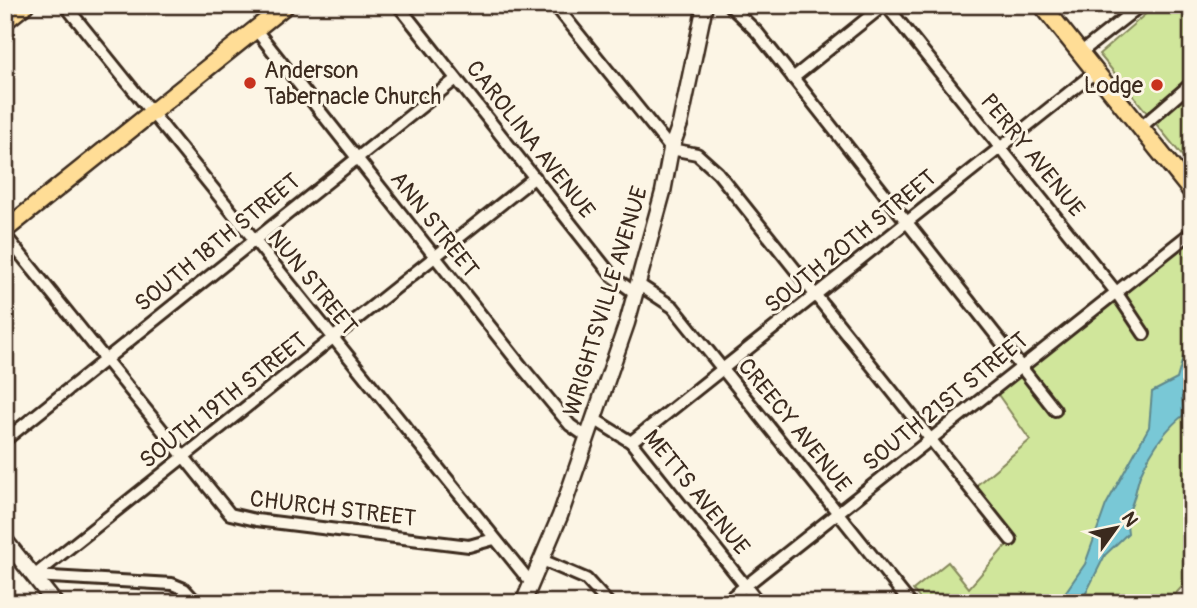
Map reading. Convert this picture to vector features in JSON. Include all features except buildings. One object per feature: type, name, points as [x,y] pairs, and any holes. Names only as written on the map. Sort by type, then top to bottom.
[{"type":"main road","points":[[5,21],[25,5]]},
{"type":"main road","points":[[5,230],[286,5]]},
{"type":"main road","points":[[1042,5],[1192,192]]},
{"type":"street","name":"NUN STREET","points":[[65,5],[531,583]]},
{"type":"street","name":"CAROLINA AVENUE","points":[[398,5],[614,278],[636,289]]},
{"type":"street","points":[[555,5],[671,149],[690,150],[707,161],[1011,540]]},
{"type":"street","name":"WRIGHTSVILLE AVENUE","points":[[523,603],[542,560],[587,437],[636,289],[663,192],[671,149],[680,124],[705,5]]},
{"type":"street","points":[[729,5],[757,32],[1023,366],[1055,410]]},
{"type":"street","points":[[793,78],[885,5]]},
{"type":"street","name":"PERRY AVENUE","points":[[885,5],[1116,292],[1144,334]]},
{"type":"street","points":[[1080,54],[1141,5]]},
{"type":"street","name":"ANN STREET","points":[[256,30],[570,425],[587,437]]},
{"type":"street","name":"SOUTH 20TH STREET","points":[[631,442],[1096,72]]},
{"type":"street","name":"SOUTH 18TH STREET","points":[[5,440],[456,79]]},
{"type":"street","points":[[1140,128],[1192,83]]},
{"type":"street","name":"SOUTH 19TH STREET","points":[[34,576],[535,177]]},
{"type":"street","name":"SOUTH 21ST STREET","points":[[724,603],[1192,232]]},
{"type":"street","name":"CHURCH STREET","points":[[5,236],[224,509],[237,517],[469,546],[494,539]]},
{"type":"street","name":"CREECY AVENUE","points":[[636,289],[673,307],[910,603]]},
{"type":"street","name":"METTS AVENUE","points":[[593,419],[631,442],[759,603]]},
{"type":"street","points":[[5,540],[34,576],[48,600]]},
{"type":"street","points":[[542,560],[590,581],[608,603]]},
{"type":"street","points":[[34,576],[172,584],[184,589],[197,603]]},
{"type":"green space","points":[[1156,5],[1192,5],[1192,168],[1099,54]]},
{"type":"green space","points":[[1192,232],[1192,576],[1167,603],[923,603],[913,590],[948,562],[969,588],[1011,540],[971,490],[1030,440],[994,389]]},
{"type":"water","points":[[1192,347],[1192,386],[1182,397],[1185,414],[1149,456],[1126,515],[1128,533],[1105,555],[1081,603],[1058,603],[1085,564],[1106,505],[1149,427],[1152,392],[1177,379],[1183,358]]},
{"type":"place","name":"Anderson Tabernacle Church","points":[[250,83]]},
{"type":"place","name":"Lodge","points":[[1157,85]]}]
